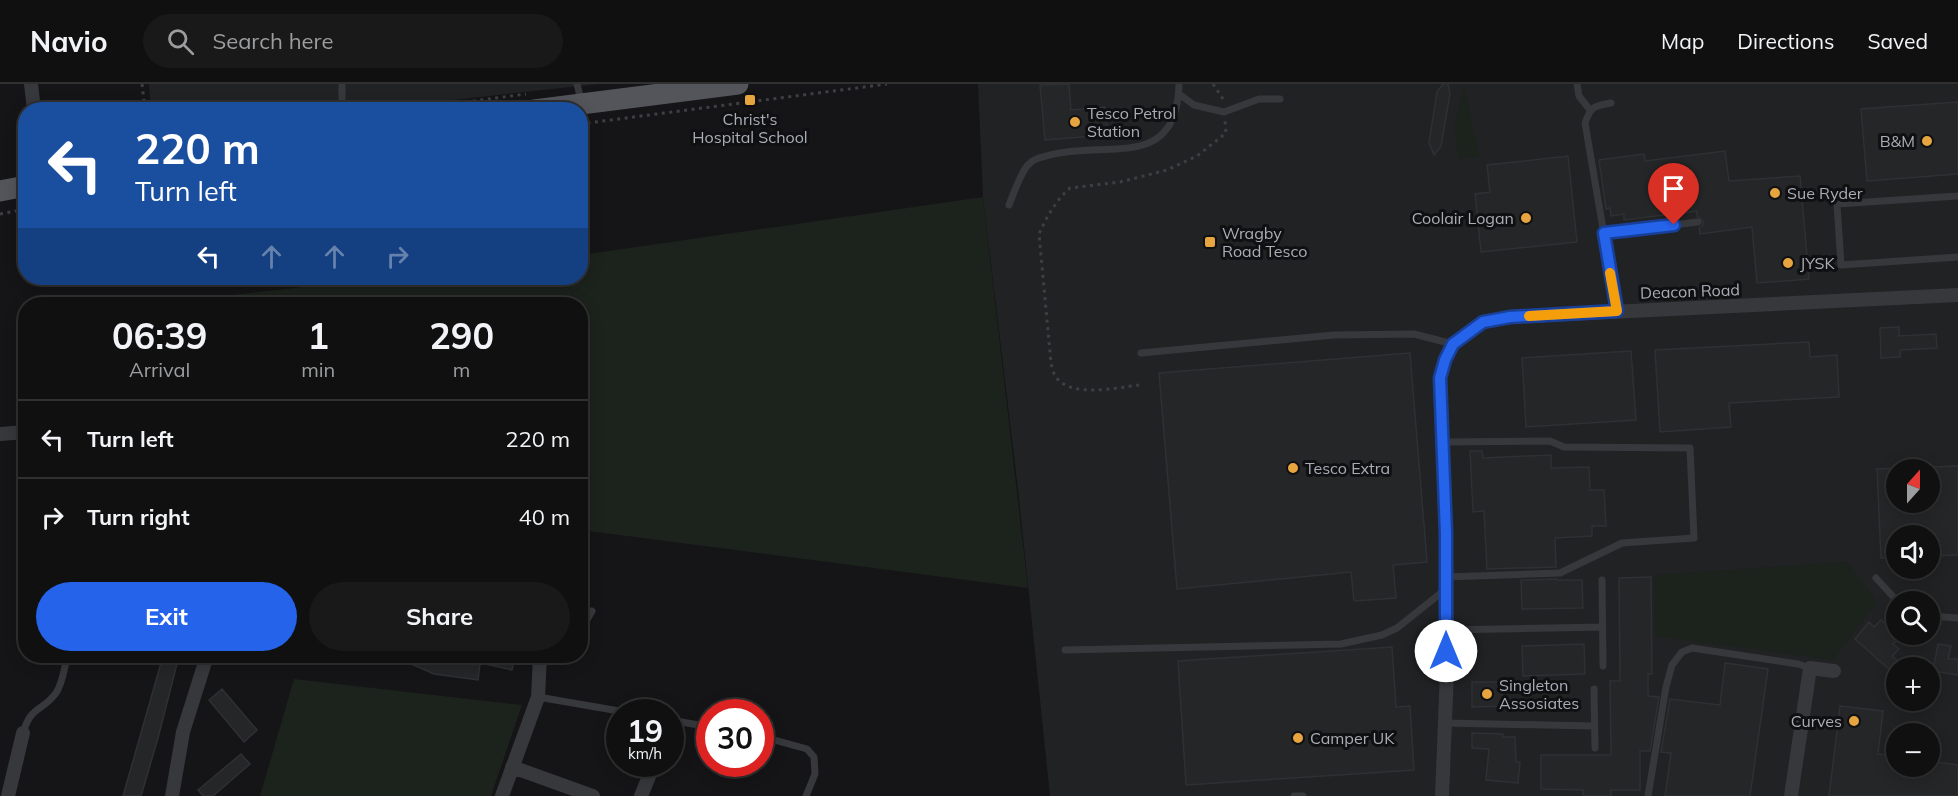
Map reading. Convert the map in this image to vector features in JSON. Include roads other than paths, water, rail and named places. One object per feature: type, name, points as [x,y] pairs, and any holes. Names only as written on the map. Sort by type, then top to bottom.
[{"type":"main road","points":[[533,101],[580,93],[738,84]]},
{"type":"main road","points":[[0,191],[18,188]]},
{"type":"street","points":[[31,84],[33,102]]},
{"type":"street","name":"Deacon Road","points":[[1453,344],[1483,322],[1510,317],[1958,295]]},
{"type":"street","points":[[1442,796],[1446,583],[1440,378],[1453,344]]},
{"type":"street","points":[[0,434],[18,433]]},
{"type":"street","points":[[172,796],[183,732],[205,663]]},
{"type":"street","points":[[502,796],[538,697],[540,663]]},
{"type":"street","points":[[1791,796],[1810,668],[1834,671]]},
{"type":"street","points":[[8,796],[23,733]]},
{"type":"street","points":[[512,767],[593,796]]},
{"type":"street","points":[[641,796],[649,777]]},
{"type":"lane","points":[[342,84],[342,102]]},
{"type":"lane","points":[[1009,206],[1028,164],[1036,159],[1064,152],[1132,148],[1153,143],[1166,131],[1175,114],[1179,84]]},
{"type":"lane","points":[[1577,84],[1579,96],[1590,110]]},
{"type":"lane","points":[[1179,94],[1194,105],[1224,112],[1259,99],[1280,99]]},
{"type":"lane","points":[[1611,103],[1597,105],[1590,110],[1585,123],[1617,311]]},
{"type":"lane","points":[[1958,196],[1837,204],[1841,265],[1958,257]]},
{"type":"lane","points":[[1604,233],[1698,222]]},
{"type":"lane","points":[[1141,353],[1334,335],[1414,334],[1453,344]]},
{"type":"lane","points":[[1065,650],[1341,644],[1382,635],[1397,628],[1446,583],[1560,573],[1622,543],[1694,538],[1690,448],[1564,447],[1550,441],[1442,442]]},
{"type":"lane","points":[[1876,578],[1888,591]]},
{"type":"lane","points":[[1602,580],[1603,666]]},
{"type":"lane","points":[[588,618],[592,611]]},
{"type":"lane","points":[[1940,617],[1958,618]]},
{"type":"lane","points":[[1446,630],[1603,627]]},
{"type":"lane","points":[[1648,796],[1666,687],[1672,665],[1682,652],[1692,648],[1798,664],[1810,668]]},
{"type":"lane","points":[[23,733],[31,713],[54,695],[66,663]]},
{"type":"lane","points":[[1594,689],[1594,748]]},
{"type":"lane","points":[[538,697],[606,709]]},
{"type":"lane","points":[[1445,723],[1594,726]]},
{"type":"lane","points":[[774,740],[807,749],[814,757],[815,774],[806,796]]},
{"type":"lane","points":[[1294,796],[1303,796]]},
{"type":"place","name":"Christ's Hospital School","points":[[750,100]]},
{"type":"place","name":"Tesco Petrol Station","points":[[1075,122]]},
{"type":"place","name":"B&M","points":[[1927,141]]},
{"type":"place","name":"Sue Ryder","points":[[1775,193]]},
{"type":"place","name":"Coolair Logan","points":[[1526,218]]},
{"type":"place","name":"Wragby Road Tesco","points":[[1210,242]]},
{"type":"place","name":"JYSK","points":[[1788,263]]},
{"type":"place","name":"Tesco Extra","points":[[1293,468]]},
{"type":"place","name":"Singleton Assosiates","points":[[1487,694]]},
{"type":"place","name":"Curves","points":[[1854,721]]},
{"type":"place","name":"Camper UK","points":[[1298,738]]}]
